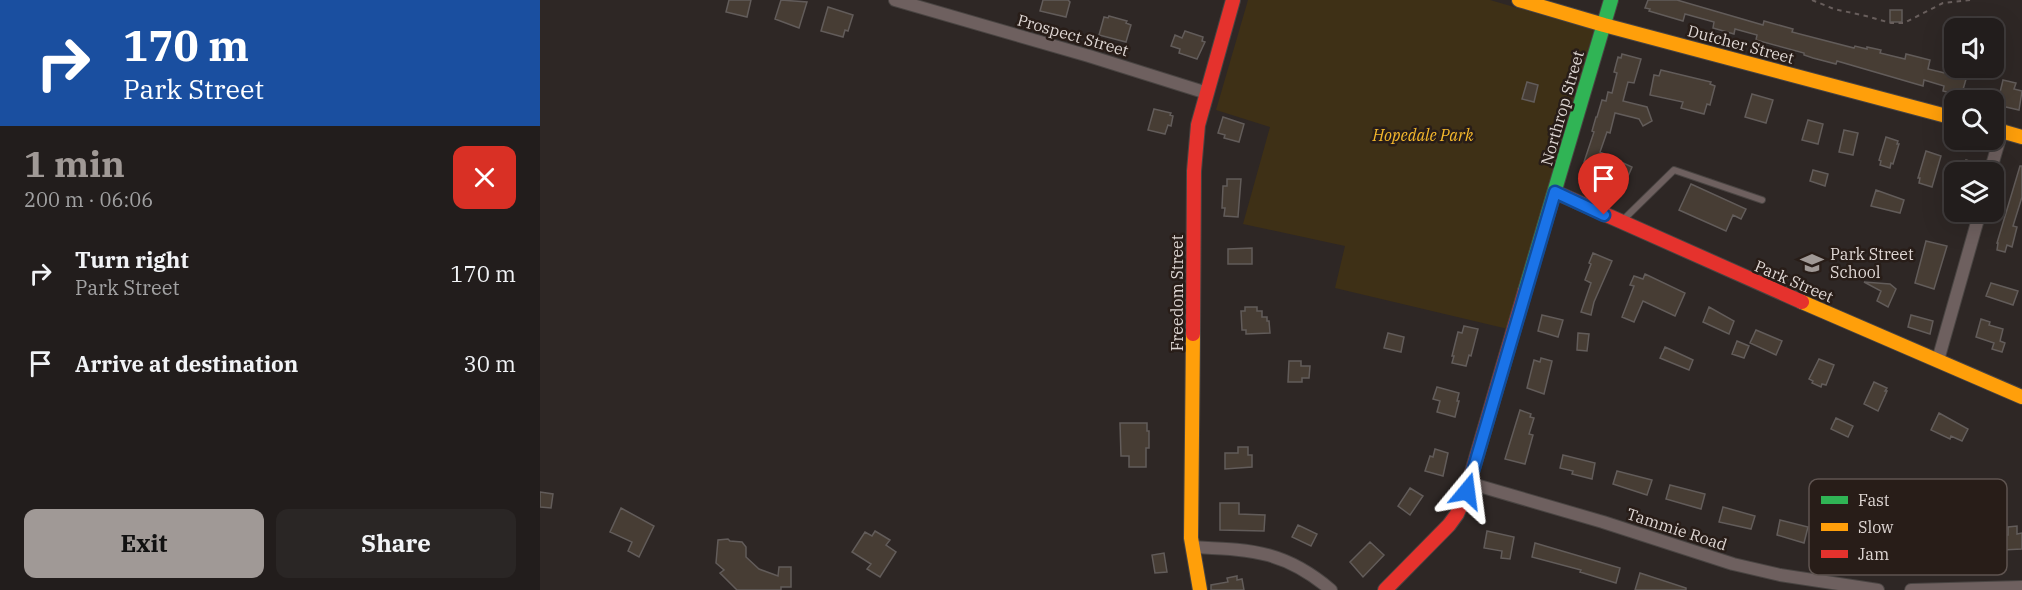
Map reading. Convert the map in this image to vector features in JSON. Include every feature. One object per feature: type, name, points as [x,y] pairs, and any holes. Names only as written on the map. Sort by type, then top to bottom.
[{"type":"street","name":"Prospect Street","points":[[895,0],[1207,93]]},
{"type":"street","name":"Freedom Street","points":[[1200,590],[1191,538],[1194,171],[1197,132],[1233,0]]},
{"type":"street","name":"Dutcher Street","points":[[1519,0],[1604,25],[1944,115]]},
{"type":"street","name":"Northrop Street","points":[[1386,590],[1449,525],[1462,504],[1611,0]]},
{"type":"street","points":[[2004,132],[2022,137]]},
{"type":"street","name":"Park Street","points":[[1555,192],[2022,397]]},
{"type":"street","points":[[1938,360],[1977,222]]},
{"type":"street","name":"Tammie Road","points":[[1470,483],[1603,522],[1733,564],[1780,575],[1878,590]]},
{"type":"street","points":[[1193,547],[1244,550],[1280,558],[1305,570],[1331,590]]},
{"type":"street","points":[[1911,590],[2022,587]]},
{"type":"lane","points":[[1621,222],[1674,171],[1762,200]]},
{"type":"path","points":[[1812,0],[1834,9],[1890,23],[1904,23],[1943,3],[1971,0]]},
{"type":"green space","name":"Hopedale Park","points":[[1248,0],[1490,0],[1594,30],[1508,329],[1335,288],[1345,246],[1243,224],[1270,127],[1216,110]]},
{"type":"building","points":[[729,0],[751,0],[747,17],[726,12]]},
{"type":"building","points":[[781,0],[807,2],[799,28],[775,19]]},
{"type":"building","points":[[1043,0],[1068,0],[1070,2],[1066,17],[1040,11]]},
{"type":"building","points":[[1648,0],[1677,0],[1763,25],[1764,21],[1793,29],[1792,32],[1854,48],[1855,46],[1867,49],[1867,47],[1881,50],[1880,53],[1905,59],[1906,54],[1930,60],[1928,69],[1944,73],[1944,78],[1966,78],[1963,90],[1944,91],[1943,91],[1944,86],[1924,80],[1923,86],[1837,61],[1836,64],[1756,40],[1757,35],[1735,29],[1734,34],[1713,28],[1714,22],[1685,14],[1683,21],[1645,8]]},
{"type":"building","points":[[828,7],[853,15],[848,31],[845,30],[843,37],[821,31]]},
{"type":"building","points":[[1890,10],[1902,10],[1902,22],[1890,22]]},
{"type":"building","points":[[1109,16],[1127,21],[1126,23],[1131,25],[1126,42],[1099,35],[1104,17]]},
{"type":"building","points":[[1185,31],[1203,37],[1202,41],[1205,42],[1197,59],[1179,53],[1180,49],[1171,46],[1175,35],[1182,38]]},
{"type":"building","points":[[1622,54],[1641,59],[1634,83],[1628,82],[1623,101],[1647,107],[1652,121],[1643,126],[1639,119],[1615,113],[1610,133],[1607,132],[1600,152],[1632,167],[1622,190],[1619,188],[1617,192],[1595,183],[1594,186],[1582,182],[1587,163],[1584,162],[1594,132],[1592,131],[1596,117],[1602,100],[1606,101],[1608,92],[1612,93],[1617,73],[1614,72],[1618,57],[1621,58]]},
{"type":"building","points":[[1661,70],[1711,82],[1710,84],[1715,86],[1710,105],[1707,104],[1704,114],[1681,108],[1683,102],[1650,95],[1654,75],[1659,76]]},
{"type":"building","points":[[2003,80],[2016,83],[2014,89],[2022,91],[2019,110],[2004,107],[2004,90],[2001,90]]},
{"type":"building","points":[[1527,82],[1538,85],[1534,102],[1522,99]]},
{"type":"building","points":[[1752,94],[1773,100],[1766,123],[1745,117]]},
{"type":"building","points":[[1154,109],[1171,113],[1170,115],[1173,116],[1171,126],[1168,125],[1165,134],[1148,130]]},
{"type":"building","points":[[1223,117],[1244,124],[1239,142],[1224,138],[1225,135],[1218,133]]},
{"type":"building","points":[[1808,120],[1823,124],[1818,144],[1802,140]]},
{"type":"building","points":[[1844,130],[1858,133],[1853,155],[1839,152]]},
{"type":"building","points":[[1886,137],[1898,141],[1897,144],[1899,144],[1890,168],[1880,165],[1879,160]]},
{"type":"building","points":[[1926,151],[1941,156],[1932,187],[1919,183],[1920,178],[1918,178]]},
{"type":"building","points":[[2020,166],[2022,166],[2022,197],[2013,226],[2017,227],[2012,247],[2007,245],[2005,252],[1997,250]]},
{"type":"building","points":[[1813,170],[1828,174],[1825,186],[1810,181]]},
{"type":"building","points":[[1227,179],[1241,179],[1238,217],[1224,216],[1223,186],[1227,186]]},
{"type":"building","points":[[1691,184],[1746,209],[1741,219],[1733,215],[1726,231],[1679,210]]},
{"type":"building","points":[[1876,190],[1904,200],[1900,213],[1871,206]]},
{"type":"building","points":[[1926,241],[1947,246],[1934,289],[1915,283]]},
{"type":"building","points":[[1252,248],[1252,264],[1228,264],[1228,249]]},
{"type":"building","points":[[1593,253],[1612,261],[1594,302],[1591,315],[1581,312],[1591,283],[1585,280]]},
{"type":"building","points":[[1645,274],[1685,293],[1675,316],[1643,301],[1634,322],[1622,317],[1634,286],[1630,285],[1634,276],[1643,279]]},
{"type":"building","points":[[1864,282],[1890,284],[1896,289],[1888,307],[1877,301],[1881,291]]},
{"type":"building","points":[[1991,283],[2018,291],[2013,305],[1986,296]]},
{"type":"building","points":[[1245,307],[1257,307],[1257,311],[1262,311],[1262,317],[1267,317],[1269,321],[1270,333],[1246,334],[1246,330],[1242,330],[1241,311],[1245,311]]},
{"type":"building","points":[[1709,307],[1734,321],[1729,334],[1703,322]]},
{"type":"building","points":[[1542,315],[1563,320],[1558,337],[1538,331]]},
{"type":"building","points":[[1911,315],[1933,321],[1930,334],[1908,327]]},
{"type":"building","points":[[1981,319],[1990,322],[1989,325],[2003,329],[2000,341],[2005,343],[2002,352],[1992,349],[1994,343],[1976,337]]},
{"type":"building","points":[[1464,326],[1478,329],[1466,366],[1452,363],[1458,332],[1462,333]]},
{"type":"building","points":[[1756,330],[1782,341],[1776,355],[1750,343]]},
{"type":"building","points":[[1388,333],[1404,337],[1401,352],[1384,348]]},
{"type":"building","points":[[1578,333],[1589,334],[1587,351],[1577,350]]},
{"type":"building","points":[[1737,341],[1749,346],[1744,358],[1732,354]]},
{"type":"building","points":[[1665,347],[1693,360],[1689,370],[1660,358]]},
{"type":"building","points":[[1541,358],[1552,361],[1544,394],[1527,388],[1534,360],[1540,362]]},
{"type":"building","points":[[1819,359],[1834,365],[1826,385],[1822,384],[1821,387],[1809,379]]},
{"type":"building","points":[[1289,361],[1301,361],[1301,366],[1310,366],[1309,378],[1302,378],[1302,382],[1288,382]]},
{"type":"building","points":[[1874,382],[1887,388],[1878,411],[1864,404]]},
{"type":"building","points":[[1437,387],[1459,393],[1455,417],[1437,412],[1440,401],[1433,399]]},
{"type":"building","points":[[1520,410],[1531,414],[1530,417],[1534,418],[1529,434],[1533,435],[1525,464],[1505,459]]},
{"type":"building","points":[[1939,413],[1968,429],[1962,441],[1951,436],[1950,439],[1931,430]]},
{"type":"building","points":[[1836,418],[1853,426],[1848,437],[1831,429]]},
{"type":"building","points":[[1120,423],[1147,423],[1149,448],[1146,448],[1146,467],[1129,467],[1129,456],[1121,456]]},
{"type":"building","points":[[1238,447],[1248,447],[1248,455],[1252,455],[1252,467],[1225,469],[1225,453],[1238,453]]},
{"type":"building","points":[[1435,449],[1448,453],[1443,476],[1425,471]]},
{"type":"building","points":[[1563,455],[1595,463],[1592,479],[1560,468]]},
{"type":"building","points":[[1617,471],[1652,480],[1647,495],[1613,484]]},
{"type":"building","points":[[1670,485],[1705,494],[1701,509],[1666,499]]},
{"type":"building","points":[[1410,488],[1423,496],[1410,515],[1398,506]]},
{"type":"building","points":[[540,492],[553,494],[551,508],[540,507]]},
{"type":"building","points":[[1220,503],[1239,503],[1239,514],[1265,515],[1264,531],[1220,530]]},
{"type":"building","points":[[1723,507],[1755,516],[1751,529],[1719,522]]},
{"type":"building","points":[[621,508],[654,526],[639,557],[628,551],[632,542],[610,532]]},
{"type":"building","points":[[1780,520],[1808,527],[1804,543],[1777,535]]},
{"type":"building","points":[[1298,525],[1317,534],[1311,546],[1292,537]]},
{"type":"building","points":[[2017,526],[2017,534],[2022,533],[2022,549],[2007,550],[2008,527]]},
{"type":"building","points":[[875,531],[890,540],[886,545],[896,552],[880,577],[867,569],[871,564],[852,552],[865,532],[872,536]]},
{"type":"building","points":[[1487,531],[1514,537],[1510,559],[1501,558],[1502,551],[1484,548]]},
{"type":"building","points":[[728,539],[742,542],[746,547],[746,557],[759,569],[778,576],[779,567],[791,567],[791,587],[781,587],[781,590],[737,590],[720,573],[724,570],[716,563],[718,540]]},
{"type":"building","points":[[1370,542],[1384,555],[1363,577],[1350,562]]},
{"type":"building","points":[[1535,543],[1620,568],[1616,583],[1580,572],[1581,570],[1532,557]]},
{"type":"building","points":[[1164,553],[1167,572],[1155,573],[1152,555]]},
{"type":"building","points":[[1640,573],[1686,588],[1686,590],[1635,590]]},
{"type":"building","points":[[1237,576],[1237,580],[1242,579],[1244,590],[1211,590],[1211,585],[1228,582],[1227,578]]},
{"type":"traffic: fast","points":[[1525,291],[1611,0]]},
{"type":"traffic: slow","points":[[1519,0],[1604,25],[1944,115]]},
{"type":"traffic: slow","points":[[2004,132],[2022,137]]},
{"type":"traffic: slow","points":[[1802,302],[2022,397]]},
{"type":"traffic: slow","points":[[1193,334],[1191,538],[1200,590]]},
{"type":"traffic: jam","points":[[1193,334],[1194,171],[1198,125],[1233,0]]},
{"type":"traffic: jam","points":[[1555,192],[1802,302]]},
{"type":"traffic: jam","points":[[1385,590],[1457,514],[1465,496],[1525,291]]},
{"type":"place","name":"Park Street School","points":[[1812,263]]},
{"type":"route","points":[[1467,491],[1555,192],[1604,215]]}]
